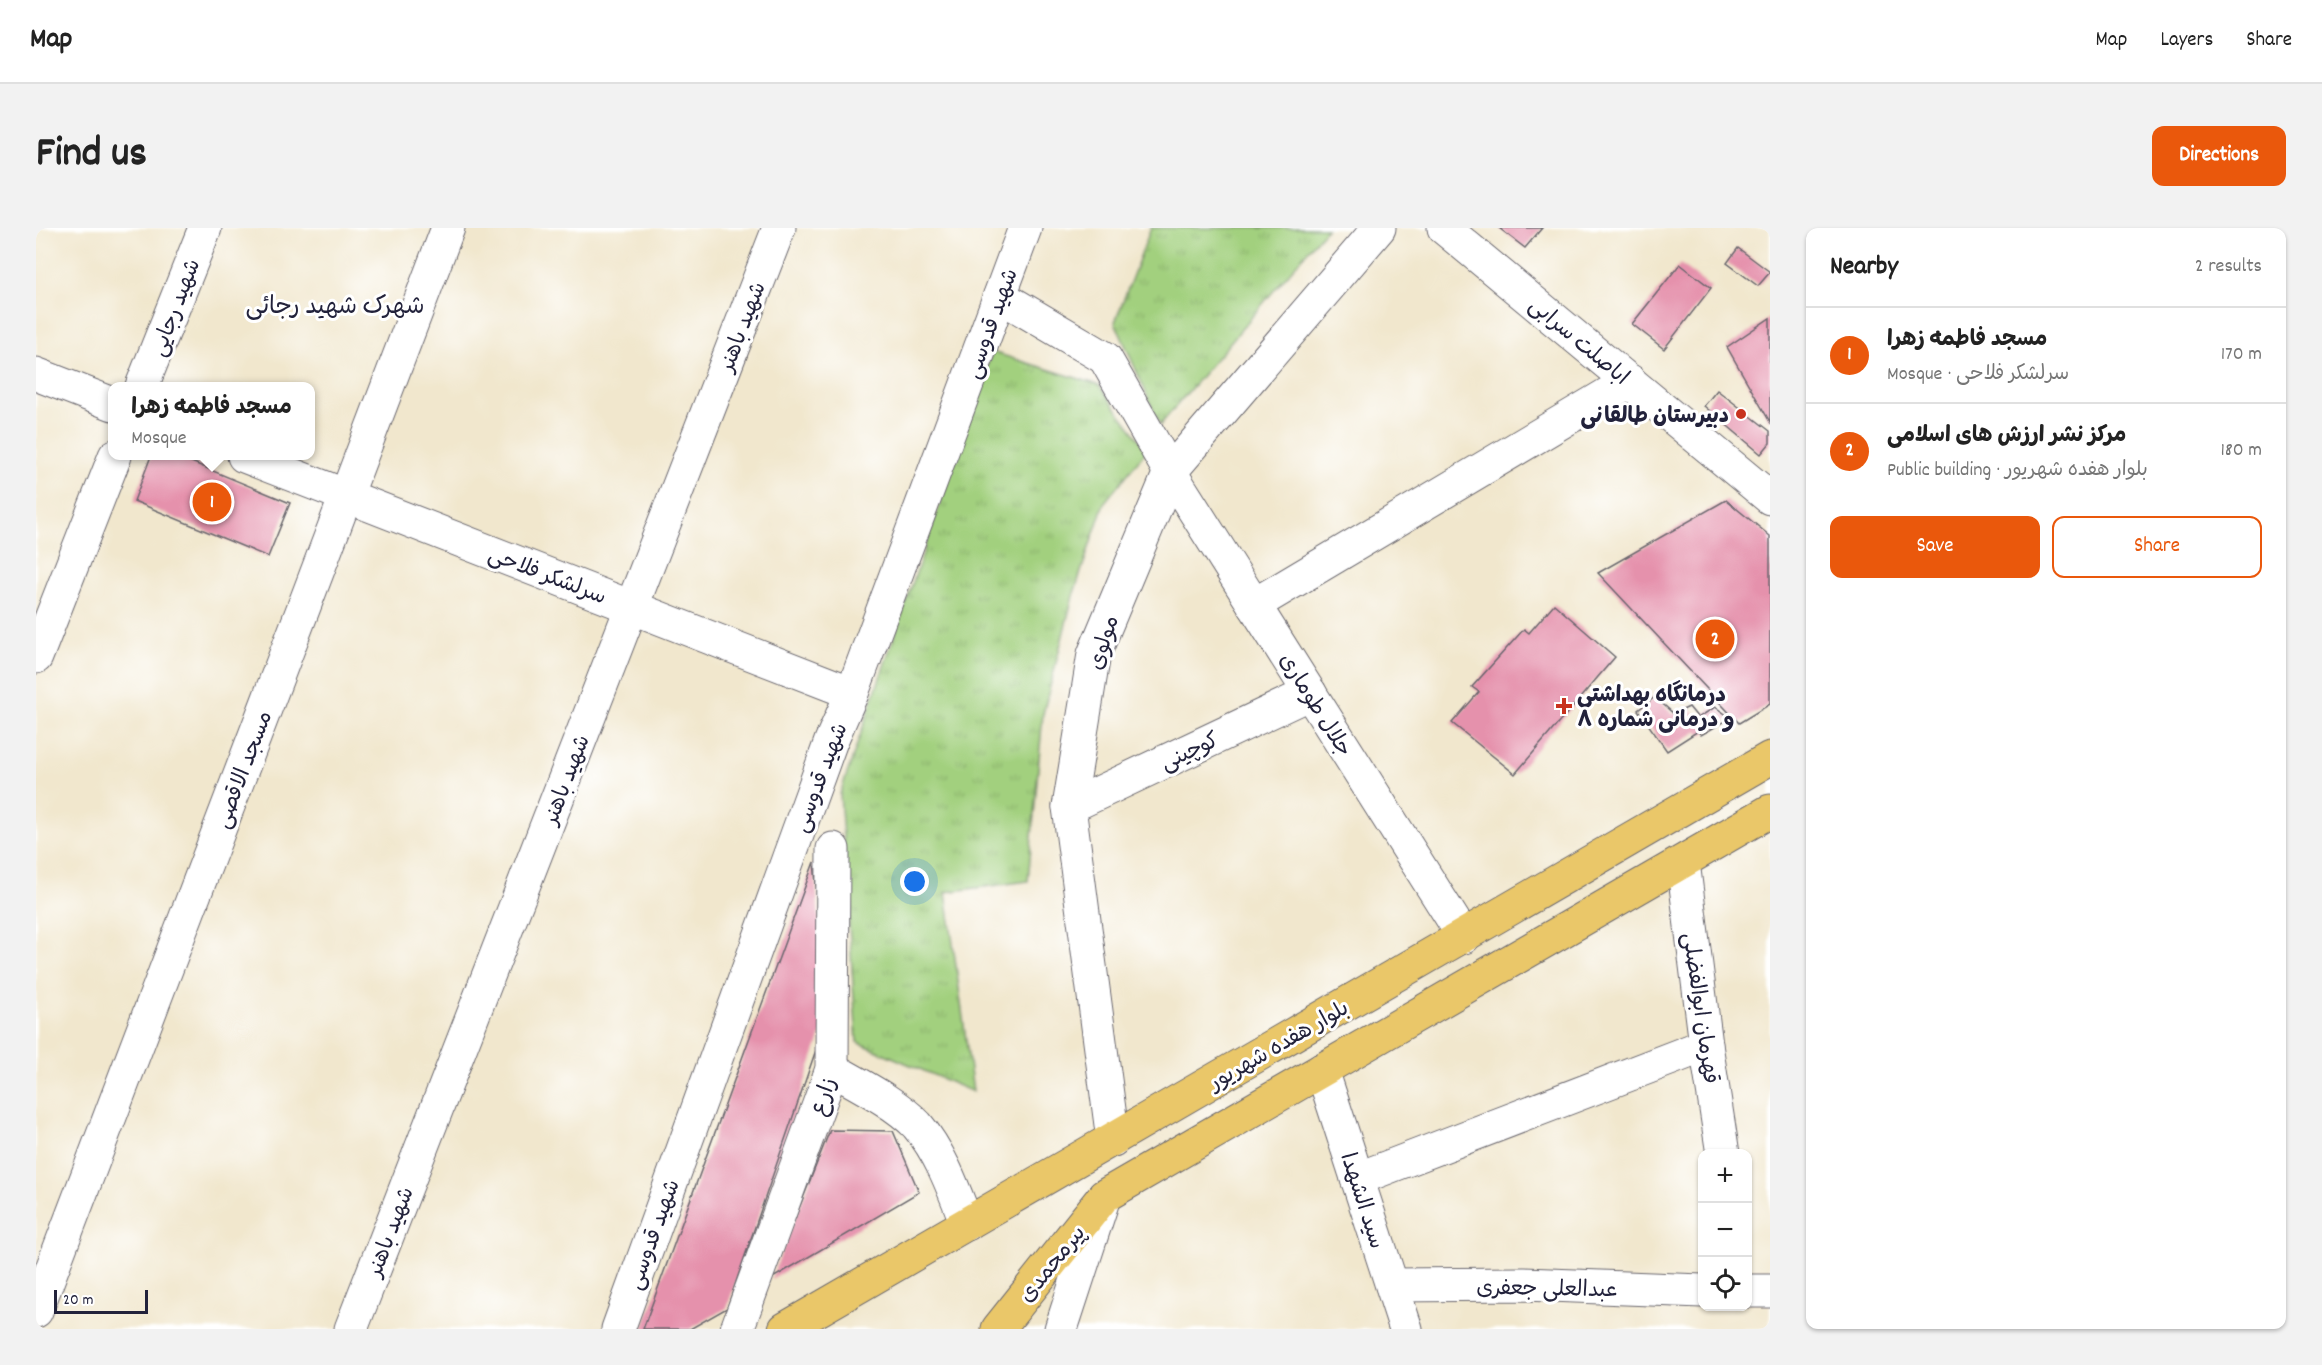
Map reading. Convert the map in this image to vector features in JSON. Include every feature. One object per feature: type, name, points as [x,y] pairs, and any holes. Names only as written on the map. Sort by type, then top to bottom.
[{"type":"main road","name":"بلوار هفده شهریور","points":[[785,1329],[1770,758]]},
{"type":"main road","name":"بلوار هفده شهریور","points":[[1104,1196],[1770,811]]},
{"type":"main road","name":"پیرمحمدی","points":[[998,1329],[1104,1196]]},
{"type":"street","name":"شهید رجایی","points":[[144,382],[205,228]]},
{"type":"street","name":"مسجد الاقصی","points":[[36,1311],[448,228]]},
{"type":"street","name":"شهید باهنر","points":[[351,1329],[779,228]]},
{"type":"street","name":"شهید قدوسی","points":[[618,1329],[831,741],[852,693],[1025,228]]},
{"type":"street","name":"مولوی","points":[[1113,1140],[1069,807],[1094,654],[1170,472],[1378,228]]},
{"type":"street","name":"اباصلت سرابی","points":[[1444,228],[1770,498]]},
{"type":"street","name":"جلال طوماری","points":[[1000,296],[1105,358],[1170,472],[1464,937]]},
{"type":"street","points":[[36,374],[108,402]]},
{"type":"street","points":[[1254,605],[1630,381]]},
{"type":"street","points":[[36,657],[113,460]]},
{"type":"street","name":"سرلشکر فلاحی","points":[[254,460],[852,693]]},
{"type":"street","name":"کوچینی","points":[[1069,807],[1310,693]]},
{"type":"street","name":"زارع","points":[[737,1329],[832,1069],[833,849]]},
{"type":"street","name":"قهرمان ابوالفضلی","points":[[1683,862],[1706,1044],[1722,1149]]},
{"type":"street","points":[[1357,1179],[1706,1044]]},
{"type":"street","points":[[832,1069],[878,1095],[916,1125],[945,1167],[967,1224]]},
{"type":"street","name":"سید الشهدا","points":[[1322,1070],[1406,1329]]},
{"type":"street","points":[[1061,1329],[1104,1196]]},
{"type":"street","name":"عبدالعلی جعفری","points":[[1392,1285],[1524,1284],[1698,1291]]},
{"type":"street","points":[[1752,1291],[1770,1292]]},
{"type":"green space","points":[[1151,228],[1327,228],[1160,425],[1115,322]]},
{"type":"green space","points":[[992,352],[1099,385],[1147,450],[1104,503],[1073,596],[1043,714],[1028,881],[946,892],[973,1092],[857,1042],[840,794]]},
{"type":"building","points":[[1499,228],[1542,228],[1525,248]]},
{"type":"building","points":[[1738,248],[1770,272],[1758,286],[1727,263]]},
{"type":"building","points":[[1680,264],[1711,288],[1664,349],[1632,324]]},
{"type":"building","points":[[1770,318],[1770,422],[1727,347]]},
{"type":"building","points":[[1717,390],[1770,431],[1770,443],[1761,454],[1704,406]]},
{"type":"building","points":[[149,460],[187,460],[290,503],[268,557],[134,501]]},
{"type":"building","points":[[1726,500],[1770,536],[1770,704],[1739,723],[1598,573]]},
{"type":"building","points":[[1554,604],[1615,657],[1515,774],[1452,723],[1479,692],[1472,687],[1524,629],[1529,633]]},
{"type":"building","points":[[1655,697],[1674,714],[1689,707],[1698,718],[1715,707],[1731,718],[1701,735],[1698,731],[1667,751],[1638,710]]},
{"type":"building","points":[[814,862],[828,1015],[727,1308],[690,1329],[643,1329]]},
{"type":"building","points":[[830,1130],[893,1131],[919,1192],[771,1279]]},
{"type":"place","name":"دبیرستان طالقانی","points":[[1741,414]]},
{"type":"place","name":"مسجد فاطمه زهرا","points":[[212,502]]},
{"type":"place","name":"مرکز نشر ارزش های اسلامی","points":[[1715,639]]},
{"type":"place","name":"درمانگاه بهداشتی و درمانی شماره ۸","points":[[1564,706]]},
{"type":"district","name":"شهرک شهید رجائی","points":[[335,305]]}]
